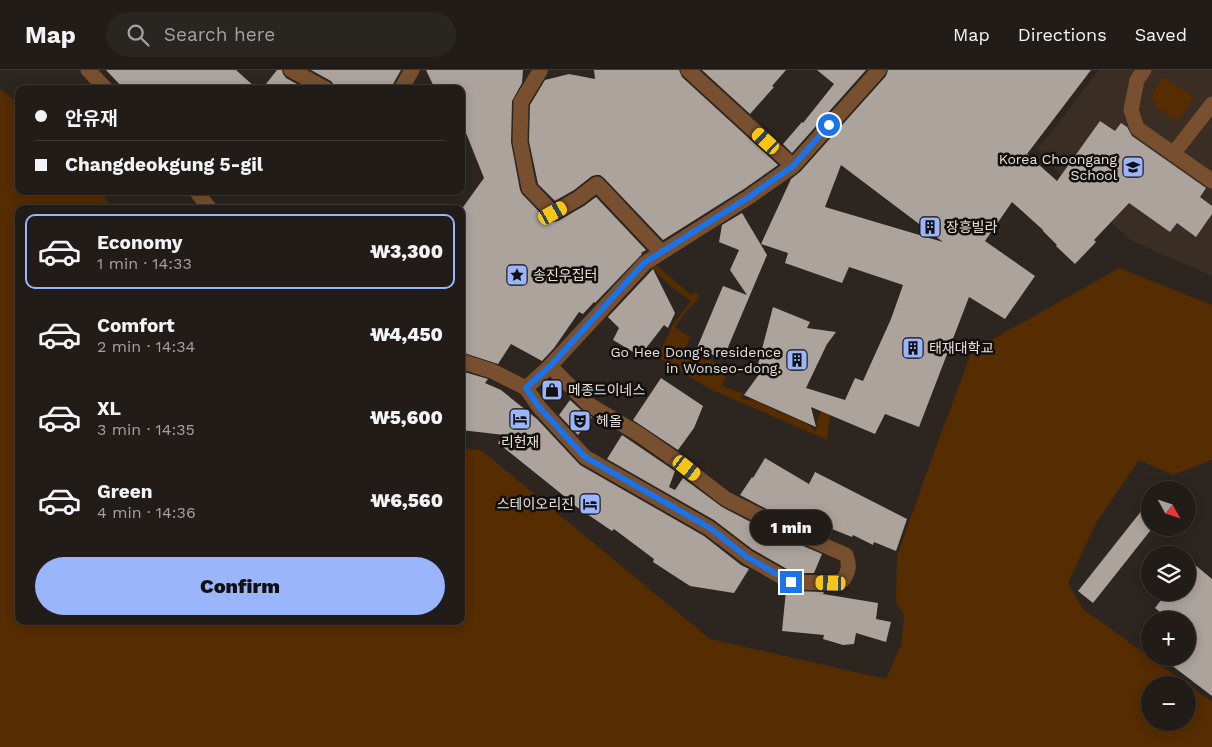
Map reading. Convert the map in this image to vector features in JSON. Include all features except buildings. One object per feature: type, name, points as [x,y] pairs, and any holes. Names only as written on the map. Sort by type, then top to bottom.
[{"type":"street","points":[[291,70],[319,85]]},
{"type":"street","points":[[403,85],[412,70]]},
{"type":"street","points":[[554,70],[539,70],[521,102],[520,142],[529,188],[553,213],[598,184],[661,252]]},
{"type":"street","points":[[688,70],[793,166]]},
{"type":"street","points":[[526,388],[550,366],[644,263],[749,197],[793,166],[879,70]]},
{"type":"street","points":[[1144,70],[1137,80],[1131,110],[1137,128],[1212,180]]},
{"type":"street","points":[[95,72],[103,85]]},
{"type":"street","points":[[1173,154],[1212,104]]},
{"type":"street","points":[[199,195],[207,205]]},
{"type":"street","points":[[465,362],[492,371],[526,388],[539,407],[585,457],[710,528],[747,557],[791,582],[831,583],[843,580],[848,572],[849,564],[846,555],[726,499],[673,458],[588,404],[550,366]]},
{"type":"shaded area","name":"Korea Choongang School","points":[[1099,70],[1212,70],[1212,276],[1132,241],[1069,185],[1038,149]]},
{"type":"shaded area","points":[[1163,77],[1194,97],[1178,121],[1161,110],[1152,98],[1156,87]]},
{"type":"shaded area","points":[[0,89],[15,101],[15,195],[104,195],[109,205],[15,205],[15,625],[465,625],[465,448],[481,450],[710,639],[886,679],[901,645],[904,615],[896,602],[897,556],[972,351],[1119,268],[1212,305],[1212,460],[1173,475],[1139,460],[1096,523],[1068,583],[1083,609],[1141,651],[1141,666],[1162,666],[1176,676],[1141,676],[1141,731],[1196,731],[1196,690],[1212,702],[1212,747],[0,747]]},
{"type":"shaded area","points":[[654,263],[691,295],[695,292],[699,295],[698,300],[675,326],[690,337],[684,350],[729,368],[722,386],[744,394],[741,399],[753,400],[805,423],[816,431],[818,418],[825,404],[832,396],[827,440],[710,389],[658,357],[673,324],[691,301],[669,285],[650,266]]},
{"type":"place","name":"Korea Choongang School","points":[[1133,167]]},
{"type":"place","name":"장흥빌라","points":[[930,227]]},
{"type":"place","name":"송진우집터","points":[[517,275]]},
{"type":"place","name":"태재대학교","points":[[913,348]]},
{"type":"place","name":"Go Hee Dong's residence in Wonseo-dong.","points":[[797,360]]},
{"type":"place","name":"메종드이네스","points":[[552,390]]},
{"type":"place","name":"리헌재","points":[[520,419]]},
{"type":"place","name":"헤올","points":[[580,421]]},
{"type":"place","name":"스테이오리진","points":[[590,504]]},
{"type":"route","points":[[791,582],[747,557],[710,528],[585,457],[539,407],[526,388],[550,366],[644,263],[749,197],[793,166],[829,125]]}]
